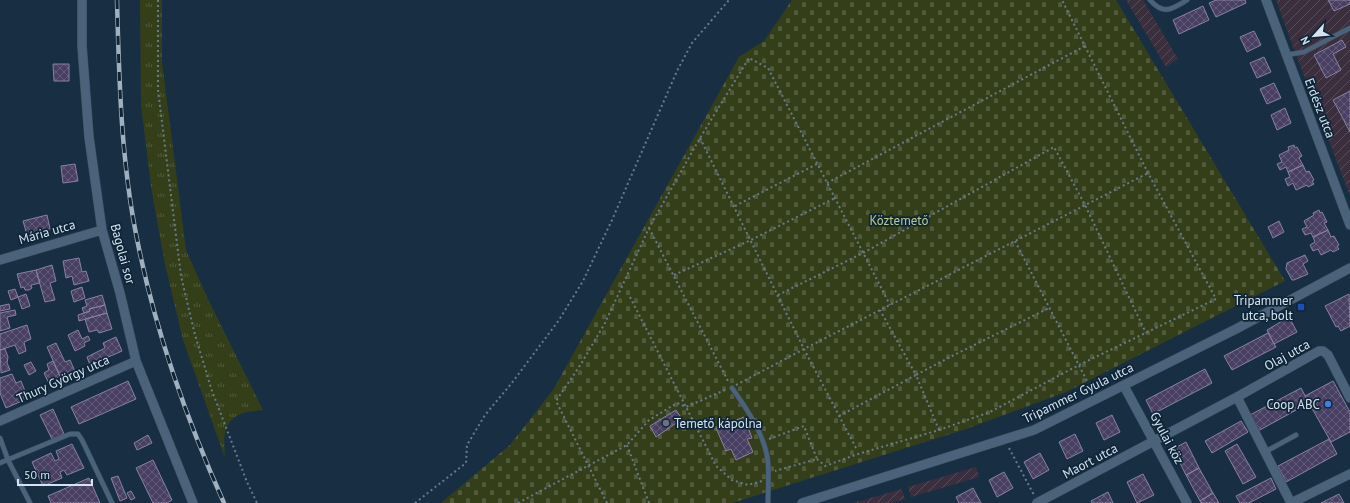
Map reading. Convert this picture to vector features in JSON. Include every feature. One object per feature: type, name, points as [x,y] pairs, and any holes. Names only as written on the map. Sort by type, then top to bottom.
[{"type":"street","name":"Bagolai sor","points":[[82,0],[82,46],[89,137],[102,230],[120,293],[136,361],[193,503]]},
{"type":"street","name":"Erdész utca","points":[[1266,0],[1350,225]]},
{"type":"street","name":"Mária utca","points":[[0,260],[102,230]]},
{"type":"street","name":"Tripammer Gyula utca","points":[[802,503],[1034,430],[1236,329],[1350,268]]},
{"type":"street","name":"Olaj utca","points":[[1154,441],[1321,351],[1328,355],[1350,398]]},
{"type":"street","name":"Thury György utca","points":[[0,421],[136,361]]},
{"type":"street","name":"Gyulai köz","points":[[1124,386],[1187,503]]},
{"type":"street","points":[[1237,397],[1291,503],[1350,474]]},
{"type":"street","name":"Maort utca","points":[[1038,503],[1154,441]]},
{"type":"lane","points":[[1150,0],[1166,10],[1171,10],[1187,0]]},
{"type":"lane","points":[[1286,55],[1304,52],[1350,28]]},
{"type":"lane","points":[[732,388],[749,413],[763,441],[768,461],[768,503]]},
{"type":"lane","points":[[0,463],[70,434],[78,434],[112,503]]},
{"type":"lane","points":[[1265,452],[1296,435]]},
{"type":"lane","points":[[0,438],[8,460],[30,503]]},
{"type":"path","points":[[158,0],[158,90],[181,276],[212,391],[247,482],[257,503]]},
{"type":"path","points":[[415,503],[466,463],[467,445],[485,415],[511,384],[559,320],[583,281],[612,220],[677,71],[692,43],[729,0]]},
{"type":"path","points":[[763,441],[804,426],[817,458],[825,466],[858,454],[939,430],[990,412],[1079,365],[1216,299],[1148,173],[1062,0]]},
{"type":"path","points":[[827,182],[1085,46]]},
{"type":"path","points":[[607,503],[556,401],[581,364],[605,323],[649,228],[700,138],[749,58],[768,68],[890,305]]},
{"type":"path","points":[[700,138],[735,206],[804,349],[856,448]]},
{"type":"path","points":[[778,295],[863,253],[1054,147],[1085,205],[1146,333]]},
{"type":"path","points":[[735,206],[817,164]]},
{"type":"path","points":[[518,503],[628,445],[649,420],[677,403],[686,407],[732,388],[804,349],[1148,173]]},
{"type":"path","points":[[674,276],[835,198]]},
{"type":"path","points":[[649,228],[732,388]]},
{"type":"path","points":[[1015,241],[1087,381]]},
{"type":"path","points":[[630,297],[716,466],[732,480],[748,485],[768,479]]},
{"type":"path","points":[[839,416],[965,349],[1049,308]]},
{"type":"path","points":[[880,310],[916,375],[939,430]]},
{"type":"path","points":[[1005,440],[1038,503]]},
{"type":"path","points":[[628,445],[649,503]]},
{"type":"path","points":[[768,473],[817,458]]},
{"type":"shaded area","points":[[1126,0],[1143,0],[1178,59],[1166,67]]},
{"type":"shaded area","points":[[1276,0],[1350,0],[1350,196],[1292,44]]},
{"type":"shaded area","points":[[976,467],[979,477],[911,497],[908,487]]},
{"type":"shaded area","points":[[902,489],[905,499],[891,503],[853,503]]},
{"type":"green space","points":[[140,0],[162,0],[162,62],[186,250],[207,297],[263,410],[243,413],[235,417],[230,422],[224,439],[225,458],[183,340],[165,264],[152,193],[141,105]]},
{"type":"green space","name":"Köztemető","points":[[792,0],[1116,0],[1285,281],[1066,392],[966,429],[732,503],[441,503],[510,445],[553,390],[739,57],[764,41]]},
{"type":"building","points":[[1216,0],[1245,0],[1246,3],[1216,17],[1209,3]]},
{"type":"building","points":[[1328,0],[1350,0],[1350,4],[1334,11]]},
{"type":"building","points":[[1203,6],[1209,20],[1179,34],[1173,20]]},
{"type":"building","points":[[1254,31],[1261,45],[1247,52],[1240,37]]},
{"type":"building","points":[[1342,40],[1346,47],[1333,54],[1341,70],[1326,78],[1314,55]]},
{"type":"building","points":[[1264,57],[1271,72],[1257,78],[1250,63]]},
{"type":"building","points":[[53,64],[69,64],[69,81],[54,81]]},
{"type":"building","points":[[1274,83],[1281,98],[1267,104],[1260,89]]},
{"type":"building","points":[[1350,91],[1350,132],[1333,100]]},
{"type":"building","points":[[1285,108],[1291,123],[1277,130],[1271,115]]},
{"type":"building","points":[[1294,145],[1295,148],[1297,147],[1302,156],[1299,158],[1303,165],[1288,172],[1286,167],[1280,170],[1277,164],[1282,162],[1279,155],[1289,150],[1288,147]]},
{"type":"building","points":[[75,164],[78,181],[63,183],[61,166]]},
{"type":"building","points":[[1303,165],[1306,172],[1309,171],[1314,180],[1312,181],[1314,184],[1308,187],[1307,185],[1296,190],[1293,183],[1288,186],[1285,179],[1290,177],[1288,172]]},
{"type":"building","points":[[1319,210],[1320,213],[1322,212],[1327,222],[1324,223],[1328,230],[1313,237],[1311,233],[1305,235],[1302,229],[1307,227],[1304,221]]},
{"type":"building","points":[[47,215],[50,229],[27,235],[23,221]]},
{"type":"building","points":[[1279,221],[1284,232],[1273,238],[1268,227]]},
{"type":"building","points":[[1328,230],[1331,237],[1334,236],[1339,245],[1337,246],[1339,249],[1333,252],[1331,250],[1321,255],[1318,249],[1313,251],[1310,245],[1315,242],[1313,237]]},
{"type":"building","points":[[1305,255],[1308,261],[1303,264],[1308,274],[1292,280],[1286,269],[1287,263]]},
{"type":"building","points":[[79,258],[82,272],[86,271],[89,281],[74,285],[72,276],[66,278],[63,261]]},
{"type":"building","points":[[52,265],[56,281],[50,283],[55,300],[45,302],[36,270]]},
{"type":"building","points":[[36,270],[40,283],[31,285],[32,288],[29,290],[25,290],[24,287],[21,288],[17,274]]},
{"type":"building","points":[[82,287],[85,298],[74,302],[71,291]]},
{"type":"building","points":[[15,289],[18,297],[11,300],[8,291]]},
{"type":"building","points":[[26,294],[30,306],[22,309],[18,297]]},
{"type":"building","points":[[1349,294],[1350,326],[1341,331],[1338,326],[1336,327],[1325,306]]},
{"type":"building","points":[[102,295],[105,305],[89,309],[90,311],[84,313],[82,308],[87,306],[85,300]]},
{"type":"building","points":[[9,304],[10,309],[0,311],[0,306]]},
{"type":"building","points":[[105,305],[107,313],[79,321],[78,315],[90,311],[89,309]]},
{"type":"building","points":[[15,310],[16,315],[7,317],[10,328],[0,331],[0,313]]},
{"type":"building","points":[[107,313],[112,329],[99,333],[97,330],[89,332],[85,319]]},
{"type":"building","points":[[1289,317],[1297,332],[1274,344],[1267,330]]},
{"type":"building","points":[[27,325],[31,339],[24,342],[26,351],[19,354],[15,345],[0,350],[0,334]]},
{"type":"building","points":[[78,330],[82,339],[88,336],[90,340],[84,343],[85,346],[75,351],[68,335]]},
{"type":"building","points":[[1268,333],[1276,347],[1232,370],[1224,356]]},
{"type":"building","points":[[116,337],[122,351],[90,365],[87,357],[105,348],[103,343]]},
{"type":"building","points":[[56,343],[65,362],[70,360],[77,376],[63,383],[47,347]]},
{"type":"building","points":[[5,349],[8,357],[7,363],[10,370],[1,373],[0,350]]},
{"type":"building","points":[[53,361],[63,383],[51,388],[44,373],[49,370],[47,364]]},
{"type":"building","points":[[31,362],[36,371],[29,375],[24,365]]},
{"type":"building","points":[[1205,369],[1212,383],[1153,414],[1146,400]]},
{"type":"building","points":[[12,374],[16,383],[21,381],[27,396],[23,397],[24,400],[6,408],[0,393],[0,378]]},
{"type":"building","points":[[128,381],[136,399],[79,424],[71,407]]},
{"type":"building","name":"Coop ABC","points":[[1333,381],[1350,412],[1350,432],[1331,442],[1305,396]]},
{"type":"building","points":[[1301,388],[1309,403],[1258,431],[1250,415]]},
{"type":"building","points":[[53,409],[64,434],[52,439],[40,415]]},
{"type":"building","name":"Temető kápolna","points":[[676,410],[682,419],[656,437],[650,426]]},
{"type":"building","points":[[1112,415],[1120,432],[1104,440],[1096,423]]},
{"type":"building","points":[[744,417],[752,438],[747,439],[753,452],[736,460],[731,449],[726,451],[716,428]]},
{"type":"building","points":[[1241,421],[1248,432],[1212,453],[1205,441]]},
{"type":"building","points":[[1075,434],[1083,451],[1067,459],[1059,442]]},
{"type":"building","points":[[148,435],[152,443],[137,450],[134,443]]},
{"type":"building","points":[[1329,439],[1337,454],[1286,482],[1278,466]]},
{"type":"building","points":[[1186,442],[1199,468],[1186,475],[1173,449]]},
{"type":"building","points":[[72,444],[84,468],[67,475],[64,470],[60,472],[62,478],[43,486],[32,462],[51,453],[55,461],[59,459],[56,451]]},
{"type":"building","points":[[1237,444],[1256,477],[1243,484],[1225,451]]},
{"type":"building","points":[[1040,453],[1049,470],[1033,479],[1024,462]]},
{"type":"building","points":[[153,460],[172,500],[167,503],[153,503],[136,468]]},
{"type":"building","points":[[1199,468],[1213,493],[1200,501],[1186,475]]},
{"type":"building","points":[[1004,472],[1013,488],[997,497],[989,480]]},
{"type":"building","points":[[1143,474],[1154,495],[1137,503],[1127,482]]},
{"type":"building","points":[[118,476],[127,498],[120,501],[111,478]]},
{"type":"building","points":[[89,478],[100,503],[51,503],[48,496]]},
{"type":"building","points":[[1271,478],[1276,489],[1249,503],[1240,503],[1236,496]]},
{"type":"building","points":[[973,488],[981,503],[959,503],[956,497]]},
{"type":"building","points":[[131,491],[135,498],[131,500],[127,493]]},
{"type":"building","points":[[1108,492],[1113,503],[1092,503],[1091,501]]},
{"type":"building","points":[[1213,493],[1219,503],[1201,503],[1200,501]]},
{"type":"building","points":[[1339,494],[1344,503],[1321,503]]},
{"type":"railway","points":[[117,0],[124,150],[127,180],[144,273],[162,340],[173,373],[197,439],[224,503]]},
{"type":"place","name":"Tripammer utca, bolt","points":[[1301,307]]},
{"type":"place","name":"Coop ABC","points":[[1328,404]]},
{"type":"place","name":"Temető kápolna","points":[[666,423]]}]
